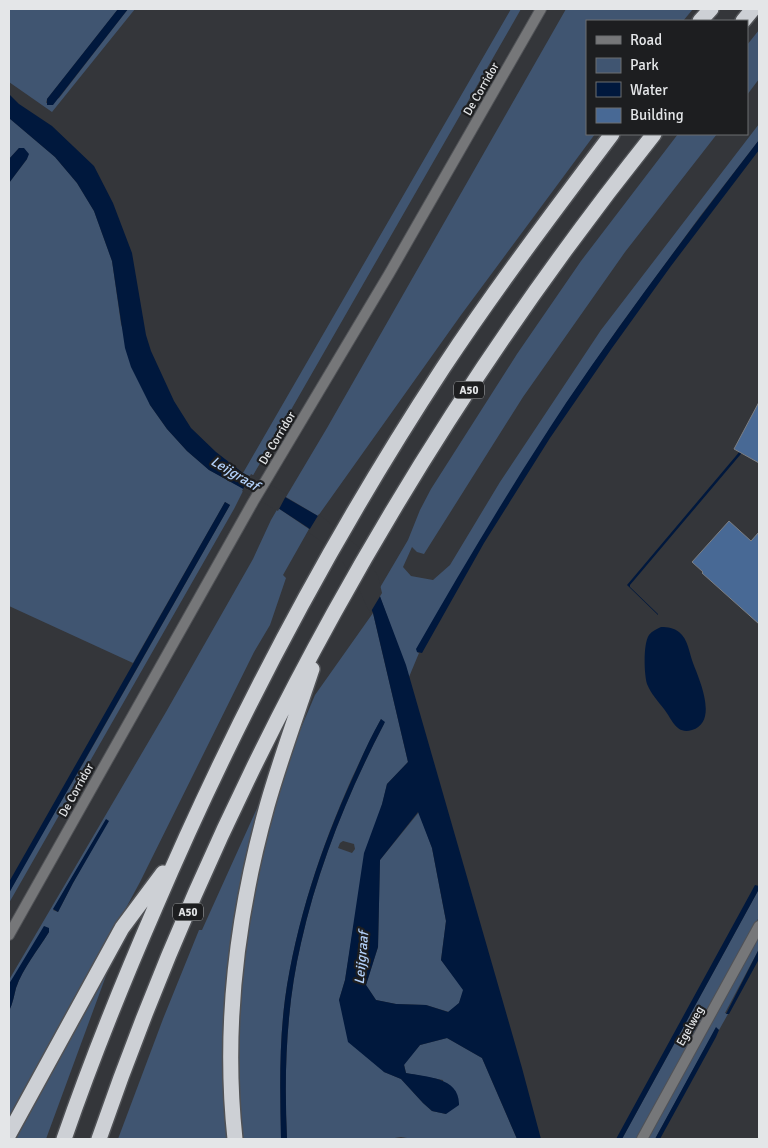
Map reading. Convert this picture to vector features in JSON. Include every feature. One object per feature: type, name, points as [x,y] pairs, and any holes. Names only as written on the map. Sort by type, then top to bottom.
[{"type":"highway","points":[[701,20],[710,9]]},
{"type":"highway","points":[[744,20],[753,9]]},
{"type":"highway","name":"A50","points":[[64,1139],[123,981],[178,854],[248,706],[312,587],[357,507],[443,368],[542,227],[611,135]]},
{"type":"highway","name":"A50","points":[[99,1139],[121,1075],[196,893],[292,691],[332,617],[436,440],[564,250],[653,135]]},
{"type":"highway","name":"A50","points":[[235,1139],[230,1046],[236,961],[243,913],[252,866],[267,806],[324,634]]},
{"type":"highway","name":"A50","points":[[9,1134],[122,928],[178,854]]},
{"type":"street","name":"De Corridor","points":[[9,936],[253,502],[389,274],[541,9]]},
{"type":"street","name":"Egelweg","points":[[642,1139],[759,926]]},
{"type":"green space","points":[[10,9],[118,9],[47,99],[46,103],[59,98],[128,9],[135,9],[52,112],[9,82]]},
{"type":"green space","points":[[511,9],[521,9],[272,443],[252,477],[243,473]]},
{"type":"green space","points":[[566,9],[693,9],[684,20],[586,20],[586,135],[594,135],[461,315],[318,516],[286,497]]},
{"type":"green space","points":[[759,30],[759,79],[748,94],[748,44]]},
{"type":"green space","points":[[9,118],[55,157],[77,183],[94,211],[112,261],[121,324],[150,405],[167,429],[187,451],[209,470],[244,489],[9,903],[9,893],[29,856],[230,505],[225,502],[133,663],[9,606],[9,183],[27,159],[19,148],[9,159]]},
{"type":"green space","points":[[759,124],[759,140],[701,215],[567,402],[417,652],[419,653],[409,677],[378,591],[408,540],[431,489],[517,354],[581,261],[677,135],[716,135],[625,252],[523,397],[424,554],[417,552],[412,547],[403,567],[411,576],[433,580],[450,565],[500,482],[601,330]]},
{"type":"green space","points":[[278,508],[309,529],[283,575],[286,578],[270,625],[254,652],[140,882],[9,1124],[9,1011],[19,981],[49,932],[49,928],[9,984],[9,980],[166,712],[253,559]],"holes":[[[106,820],[108,821],[58,912],[53,910]]]},
{"type":"green space","points":[[373,613],[408,762],[387,784],[355,918],[345,980],[339,1000],[384,1072],[401,1079],[432,1111],[446,1114],[443,1080],[406,1073],[404,1064],[420,1045],[447,1038],[482,1058],[517,1139],[413,1139],[401,1137],[388,1139],[287,1139],[287,1041],[292,991],[301,943],[316,886],[335,831],[358,777],[384,724],[381,719],[351,780],[329,833],[310,887],[296,943],[285,999],[282,1034],[280,1086],[281,1139],[240,1139],[237,1065],[238,1002],[250,903],[275,801],[295,742],[315,695]],"holes":[[[343,841],[354,844],[355,849],[352,853],[338,848]]]},
{"type":"green space","points":[[263,795],[250,852],[229,1139],[118,1139],[199,930],[202,930]]},
{"type":"green space","points":[[419,812],[432,848],[446,921],[441,960],[464,990],[459,1003],[449,1012],[426,1005],[396,1004],[376,1000],[366,985],[378,947],[380,860]]},
{"type":"green space","points":[[759,889],[759,917],[638,1139],[622,1139]]},
{"type":"green space","points":[[759,934],[759,949],[725,1013],[728,1014],[719,1030],[716,1028],[655,1139],[647,1139]]},
{"type":"green space","points":[[107,973],[46,1139],[13,1139]]},
{"type":"water","points":[[118,9],[128,9],[53,105],[47,105],[47,99]]},
{"type":"water","name":"Leijgraaf","points":[[9,94],[19,104],[52,126],[94,166],[113,203],[132,253],[146,335],[151,351],[174,401],[191,428],[216,452],[243,473],[318,516],[378,591],[406,665],[541,1139],[517,1139],[482,1058],[447,1038],[420,1045],[404,1065],[406,1073],[440,1080],[454,1089],[458,1096],[459,1105],[446,1114],[432,1111],[401,1079],[384,1072],[348,1042],[339,1000],[345,980],[364,853],[382,804],[387,784],[408,762],[373,613],[350,566],[327,542],[278,508],[209,470],[187,451],[167,429],[150,405],[131,367],[125,348],[112,261],[94,211],[77,183],[55,157],[9,118]],"holes":[[[418,812],[432,848],[446,921],[441,960],[463,990],[459,1003],[448,1012],[426,1005],[396,1004],[376,1000],[366,985],[378,947],[380,860]]]},
{"type":"water","points":[[759,140],[759,150],[671,266],[550,438],[484,543],[422,653],[417,652],[416,649],[471,555],[566,403],[636,303]]},
{"type":"water","points":[[19,148],[24,148],[29,154],[9,183],[9,159]]},
{"type":"water","points":[[757,431],[759,435],[757,435],[630,585],[658,615],[627,585]]},
{"type":"water","points":[[225,502],[230,505],[9,893],[9,882]]},
{"type":"water","points":[[661,627],[675,630],[684,638],[702,689],[706,710],[700,725],[692,730],[682,730],[675,725],[647,684],[645,659],[647,639],[652,632]]},
{"type":"water","points":[[381,719],[385,722],[346,804],[325,859],[301,943],[292,991],[287,1041],[287,1139],[281,1139],[280,1086],[282,1034],[285,999],[296,942],[311,885],[330,830]]},
{"type":"water","points":[[106,819],[109,821],[58,912],[53,909]]},
{"type":"water","points":[[755,885],[759,886],[759,889],[622,1139],[616,1139]]},
{"type":"water","points":[[44,926],[49,928],[49,932],[23,973],[9,1011],[9,984]]},
{"type":"water","points":[[759,949],[759,959],[729,1014],[726,1014]]},
{"type":"water","points":[[716,1027],[719,1030],[716,1037],[660,1139],[655,1139]]},
{"type":"pier","points":[[251,474],[287,494],[278,511],[242,491]]},
{"type":"pier","points":[[319,514],[361,549],[378,576],[382,593],[370,613],[355,581],[342,561],[325,544],[308,532]]},
{"type":"building","points":[[759,402],[759,463],[734,449]]},
{"type":"building","points":[[729,521],[751,541],[759,532],[759,624],[692,562]]}]
